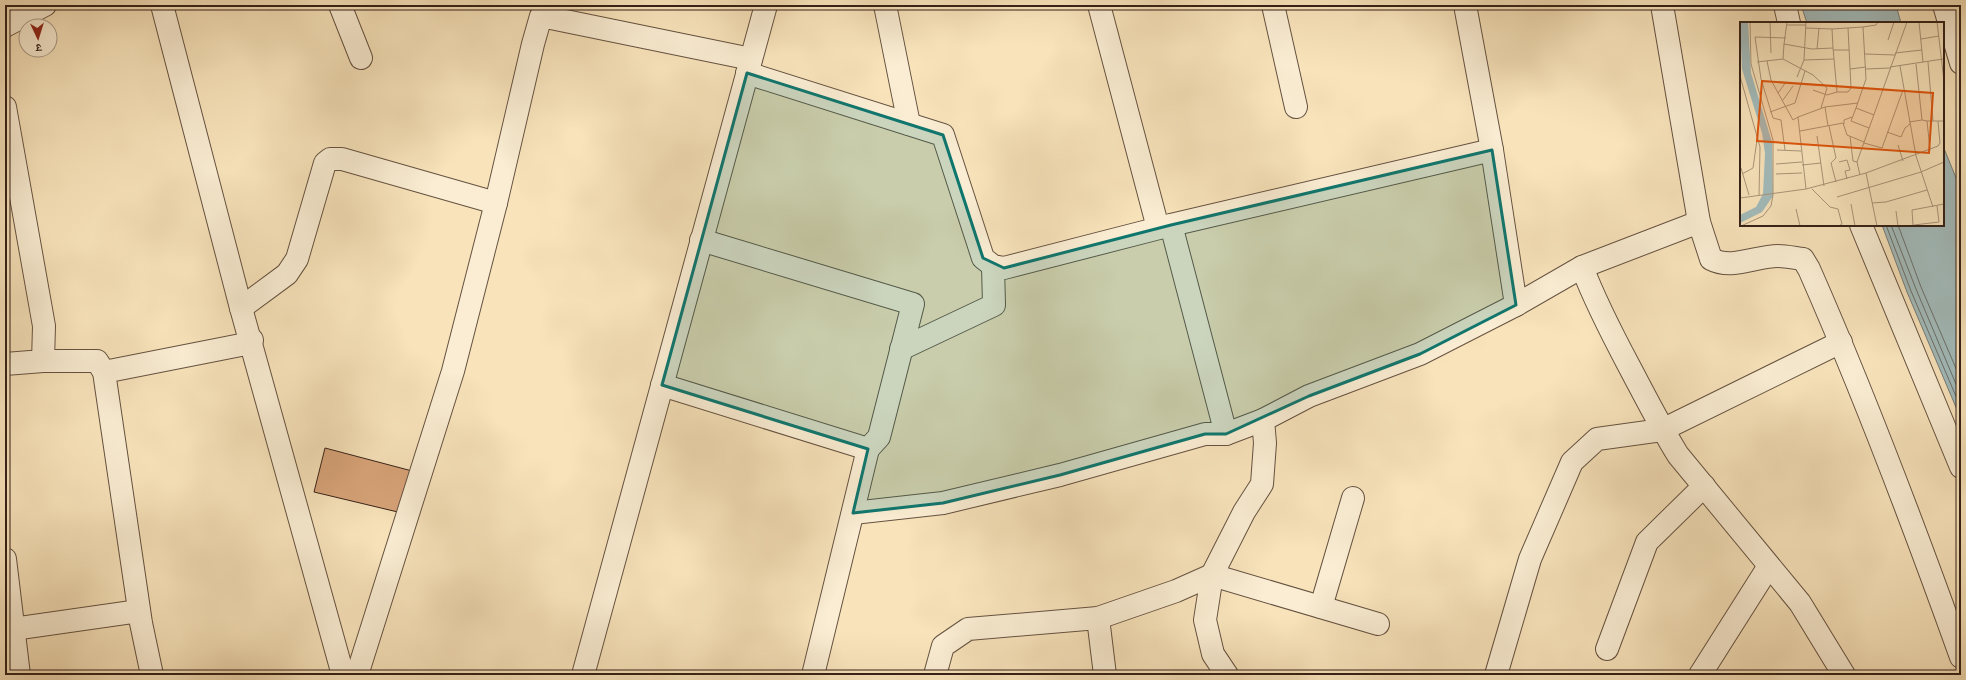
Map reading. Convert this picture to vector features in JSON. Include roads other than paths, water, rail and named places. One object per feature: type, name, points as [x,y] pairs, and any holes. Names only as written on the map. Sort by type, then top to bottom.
[{"type":"street","points":[[5,26],[46,5]]},
{"type":"street","points":[[162,5],[241,308],[343,675]]},
{"type":"street","points":[[340,5],[361,58]]},
{"type":"street","points":[[583,675],[766,5]]},
{"type":"street","points":[[885,5],[909,124]]},
{"type":"street","points":[[1099,5],[1226,434]]},
{"type":"street","points":[[1273,5],[1296,106]]},
{"type":"street","points":[[1465,5],[1492,150],[1516,305]]},
{"type":"street","points":[[1662,5],[1699,222],[1711,259],[1718,262],[1728,263],[1778,256],[1803,259],[1809,269],[1841,342],[1915,530],[1961,657]]},
{"type":"street","points":[[1785,5],[1788,22]]},
{"type":"street","points":[[1944,5],[1961,63]]},
{"type":"street","points":[[357,675],[453,371],[496,203],[532,44],[541,16],[749,66],[909,124],[944,135],[983,258],[994,266],[1004,268],[1164,226],[1492,150]]},
{"type":"street","points":[[5,107],[44,326],[43,361]]},
{"type":"street","points":[[241,308],[287,274],[297,259],[325,163],[330,159],[342,159],[496,203]]},
{"type":"street","points":[[853,513],[943,503],[1060,475],[1206,434],[1226,434],[1263,420],[1309,396],[1420,354],[1516,305],[1582,267],[1699,222]]},
{"type":"street","points":[[1862,226],[1961,467]]},
{"type":"street","points":[[701,240],[913,304],[879,437],[868,449],[813,675]]},
{"type":"street","points":[[901,349],[994,305],[994,266]]},
{"type":"street","points":[[1582,267],[1593,295],[1662,430],[1678,455],[1800,603],[1844,675]]},
{"type":"street","points":[[104,372],[251,342]]},
{"type":"street","points":[[1496,675],[1530,559],[1572,462],[1597,439],[1662,430],[1841,342]]},
{"type":"street","points":[[5,364],[43,361],[97,361],[104,372],[139,611],[152,675]]},
{"type":"street","points":[[662,384],[868,449]]},
{"type":"street","points":[[1227,675],[1213,654],[1204,620],[1212,575],[1244,512],[1262,484],[1265,443],[1263,420]]},
{"type":"street","points":[[1607,649],[1647,542],[1704,486]]},
{"type":"street","points":[[1321,607],[1353,498]]},
{"type":"street","points":[[5,559],[19,675]]},
{"type":"street","points":[[1700,675],[1769,566]]},
{"type":"street","points":[[935,675],[943,646],[968,629],[1098,618],[1176,591],[1212,575],[1378,624]]},
{"type":"street","points":[[13,629],[139,611]]},
{"type":"street","points":[[1098,618],[1106,675]]},
{"type":"water","points":[[1801,5],[1896,5],[1901,22],[1807,22]]},
{"type":"water","points":[[1944,148],[1961,190],[1961,419],[1907,292],[1882,226],[1944,226]]}]
